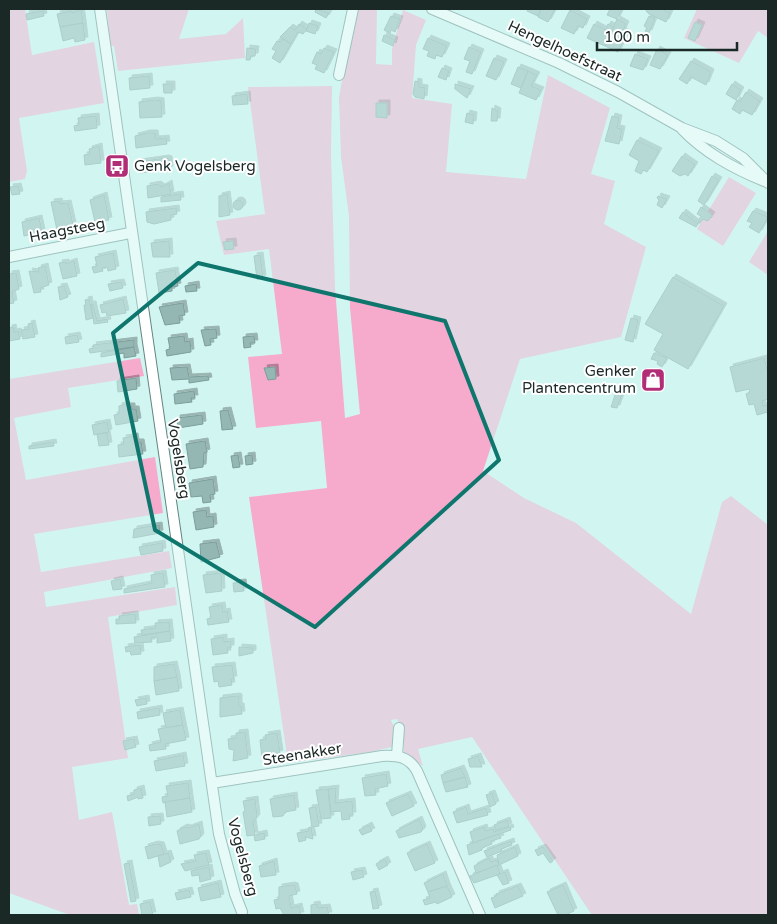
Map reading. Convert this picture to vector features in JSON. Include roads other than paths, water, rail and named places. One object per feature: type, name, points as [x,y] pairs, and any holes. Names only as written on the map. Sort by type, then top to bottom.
[{"type":"street","name":"Vogelsberg","points":[[100,9],[130,233],[212,783],[222,843],[235,894],[242,912]]},
{"type":"street","points":[[338,75],[353,9]]},
{"type":"street","name":"Hengelhoefstraat","points":[[432,9],[559,63],[618,92],[682,128],[705,150],[733,168],[768,183]]},
{"type":"street","name":"Haagsteeg","points":[[9,257],[130,233]]},
{"type":"street","points":[[399,728],[397,756],[408,760],[417,771],[480,915]]},
{"type":"street","name":"Steenakker","points":[[212,783],[382,756],[397,756]]},
{"type":"place","name":"Genk Vogelsberg","points":[[117,166]]},
{"type":"place","name":"Genker Plantencentrum","points":[[653,380]]}]
